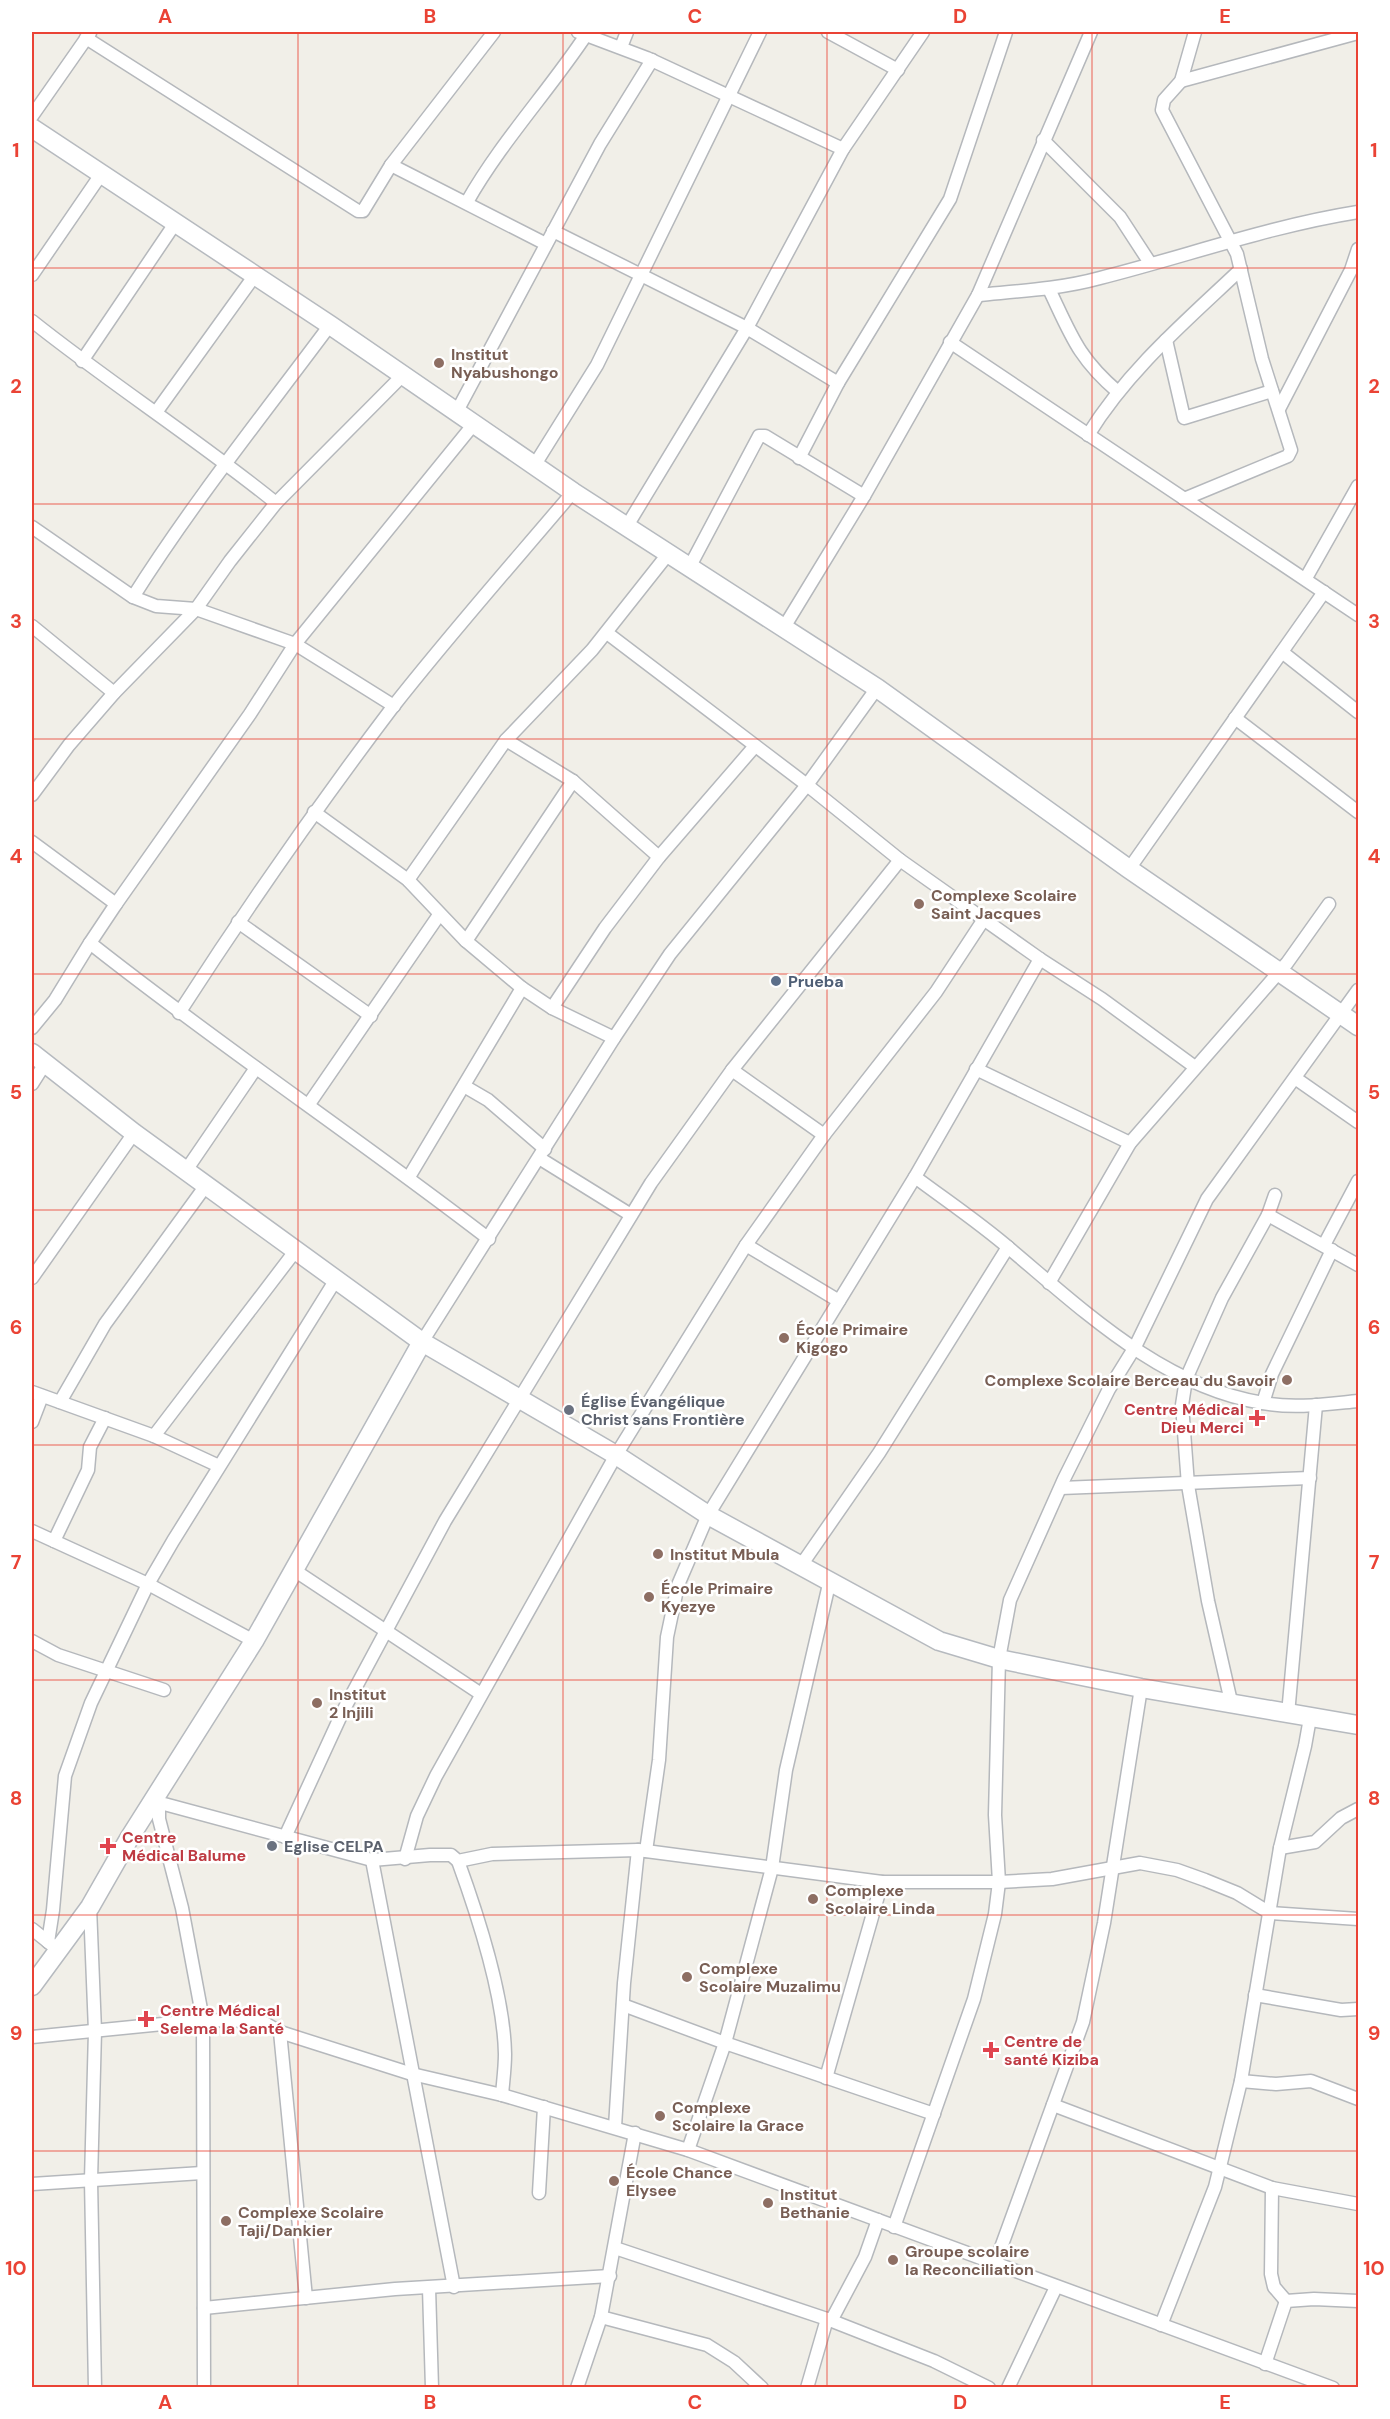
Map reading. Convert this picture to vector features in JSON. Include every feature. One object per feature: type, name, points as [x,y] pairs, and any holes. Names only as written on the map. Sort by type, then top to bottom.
[{"type":"street","points":[[32,116],[89,35],[358,211],[367,207],[391,165],[494,32]]},
{"type":"street","points":[[621,47],[627,32]]},
{"type":"street","points":[[534,466],[597,365],[760,32]]},
{"type":"street","points":[[828,32],[898,70]]},
{"type":"street","points":[[627,526],[747,328],[843,148],[923,32]]},
{"type":"street","points":[[799,458],[838,383],[950,198],[1006,32]]},
{"type":"street","points":[[783,630],[864,496],[978,295],[1091,32]]},
{"type":"street","points":[[1184,499],[1288,456],[1291,450],[1272,391],[1237,254],[1162,110],[1164,100],[1181,81],[1196,32]]},
{"type":"street","points":[[466,202],[482,174],[558,76],[582,33],[652,60],[843,148]]},
{"type":"street","points":[[1181,81],[1359,33]]},
{"type":"street","points":[[456,413],[514,309],[600,144],[652,60]]},
{"type":"street","points":[[32,129],[330,325],[573,492],[783,630],[877,688],[1129,869],[1359,1026]]},
{"type":"street","points":[[1043,140],[1120,217],[1150,263]]},
{"type":"street","points":[[391,165],[546,244]]},
{"type":"street","points":[[32,275],[102,173]]},
{"type":"street","points":[[978,295],[1049,289],[1099,279],[1301,221],[1359,212]]},
{"type":"street","points":[[82,361],[176,222]]},
{"type":"street","points":[[554,231],[747,328],[838,383]]},
{"type":"street","points":[[1279,409],[1355,272],[1359,249]]},
{"type":"street","points":[[1088,435],[1136,369],[1241,269]]},
{"type":"street","points":[[157,411],[255,275]]},
{"type":"street","points":[[1049,289],[1078,351],[1118,392]]},
{"type":"street","points":[[32,321],[82,361],[157,411],[276,503]]},
{"type":"street","points":[[133,597],[225,462],[330,325]]},
{"type":"street","points":[[1166,340],[1184,418],[1272,391]]},
{"type":"street","points":[[951,342],[1359,615]]},
{"type":"street","points":[[32,795],[69,745],[114,693],[196,609],[276,503],[403,375]]},
{"type":"street","points":[[32,1028],[55,1000],[116,904],[250,714],[295,644],[473,425]]},
{"type":"street","points":[[689,568],[759,436],[765,436],[864,496]]},
{"type":"street","points":[[1306,578],[1359,486]]},
{"type":"street","points":[[179,1013],[314,812],[394,706],[573,492]]},
{"type":"street","points":[[32,527],[133,597],[156,606],[196,609],[295,644],[394,706]]},
{"type":"street","points":[[408,880],[506,740],[607,633],[668,554]]},
{"type":"street","points":[[1129,869],[1324,592]]},
{"type":"street","points":[[32,626],[114,693]]},
{"type":"street","points":[[607,633],[807,785],[900,860],[1040,959],[1102,999],[1195,1067]]},
{"type":"street","points":[[1282,652],[1359,712]]},
{"type":"street","points":[[32,1986],[54,1946],[90,1907],[156,1802],[254,1641],[422,1342],[614,1038],[697,919],[807,785],[877,688]]},
{"type":"street","points":[[1236,718],[1359,812]]},
{"type":"street","points":[[506,740],[573,781],[659,857]]},
{"type":"street","points":[[552,1008],[605,928],[659,857],[755,746]]},
{"type":"street","points":[[466,941],[525,849],[573,781]]},
{"type":"street","points":[[314,812],[408,880],[466,941],[522,988],[552,1008],[614,1038]]},
{"type":"street","points":[[32,842],[116,904]]},
{"type":"street","points":[[285,1837],[338,1721],[385,1630],[519,1397],[631,1215],[732,1070],[900,860]]},
{"type":"street","points":[[1049,1283],[1130,1143],[1279,972],[1329,904]]},
{"type":"street","points":[[309,1104],[439,915]]},
{"type":"street","points":[[405,1858],[417,1816],[481,1694],[616,1455],[746,1245],[824,1135],[936,992],[984,919]]},
{"type":"street","points":[[238,922],[371,1016]]},
{"type":"street","points":[[90,943],[179,1013],[309,1104],[489,1239]]},
{"type":"street","points":[[615,2127],[624,2005],[642,1850],[657,1782],[667,1637],[678,1585],[708,1515],[915,1177],[1040,959]]},
{"type":"street","points":[[409,1177],[522,988]]},
{"type":"street","points":[[894,2227],[974,1999],[989,1941],[999,1882],[995,1815],[999,1659],[1010,1600],[1109,1389],[1135,1347],[1207,1199],[1359,990]]},
{"type":"street","points":[[32,1084],[38,1059],[134,1133],[187,1169],[335,1281],[422,1342],[616,1455],[708,1515],[802,1564],[939,1641],[999,1659],[1141,1688],[1232,1706],[1359,1725]]},
{"type":"street","points":[[187,1169],[256,1068]]},
{"type":"street","points":[[976,1069],[1130,1143]]},
{"type":"street","points":[[732,1070],[824,1135]]},
{"type":"street","points":[[1295,1078],[1359,1122]]},
{"type":"street","points":[[464,1086],[488,1100],[542,1153],[631,1215]]},
{"type":"street","points":[[32,1278],[134,1133]]},
{"type":"street","points":[[915,1177],[1008,1247],[1085,1313],[1186,1379],[1263,1403],[1316,1405],[1359,1401]]},
{"type":"street","points":[[1263,1403],[1272,1374],[1359,1180]]},
{"type":"street","points":[[60,1402],[105,1324],[207,1184]]},
{"type":"street","points":[[1232,1706],[1208,1600],[1188,1485],[1182,1405],[1186,1379],[1222,1298],[1268,1215],[1275,1195]]},
{"type":"street","points":[[1268,1215],[1359,1265]]},
{"type":"street","points":[[746,1245],[839,1301]]},
{"type":"street","points":[[802,1564],[879,1453],[1008,1247]]},
{"type":"street","points":[[154,1436],[296,1250]]},
{"type":"street","points":[[54,1946],[53,1910],[65,1776],[91,1703],[148,1584],[335,1281]]},
{"type":"street","points":[[32,1422],[37,1394],[154,1436],[219,1466]]},
{"type":"street","points":[[1288,1714],[1316,1405]]},
{"type":"street","points":[[54,1541],[88,1470],[90,1447],[105,1418]]},
{"type":"street","points":[[1061,1488],[1188,1485],[1310,1478]]},
{"type":"street","points":[[32,1531],[148,1584],[254,1641]]},
{"type":"street","points":[[294,1569],[481,1694]]},
{"type":"street","points":[[688,2150],[725,2043],[772,1868],[786,1770],[830,1580]]},
{"type":"street","points":[[32,1641],[58,1655],[164,1690]]},
{"type":"street","points":[[995,2264],[1083,2022],[1114,1867],[1141,1688]]},
{"type":"street","points":[[1161,2325],[1212,2200],[1240,2081],[1280,1848],[1310,1718]]},
{"type":"street","points":[[156,1802],[372,1860],[451,1855],[458,1861],[482,1935],[502,2025],[505,2053],[502,2095]]},
{"type":"street","points":[[156,1802],[182,1908],[203,2020],[204,2388]]},
{"type":"street","points":[[1280,1848],[1315,1842],[1341,1818],[1359,1809]]},
{"type":"street","points":[[458,1861],[492,1854],[642,1850],[882,1882],[999,1882],[1052,1879],[1140,1863],[1177,1870],[1237,1893],[1270,1913],[1359,1918]]},
{"type":"street","points":[[372,1860],[454,2287]]},
{"type":"street","points":[[826,2078],[882,1882]]},
{"type":"street","points":[[90,1907],[95,2031],[91,2180],[95,2388]]},
{"type":"street","points":[[32,1929],[54,1946]]},
{"type":"street","points":[[1255,1995],[1341,2010],[1359,2008]]},
{"type":"street","points":[[624,2005],[725,2043],[934,2114]]},
{"type":"street","points":[[32,2037],[203,2020],[261,2021],[280,2032],[412,2073],[502,2095],[688,2150],[1326,2387]]},
{"type":"street","points":[[280,2032],[306,2298]]},
{"type":"street","points":[[1240,2081],[1276,2084],[1311,2081],[1359,2099]]},
{"type":"street","points":[[1053,2105],[1272,2188],[1359,2204]]},
{"type":"street","points":[[539,2193],[544,2107]]},
{"type":"street","points":[[577,2388],[601,2317],[634,2133]]},
{"type":"street","points":[[32,2184],[202,2173]]},
{"type":"street","points":[[1272,2188],[1271,2274],[1274,2287],[1286,2301]]},
{"type":"street","points":[[807,2388],[829,2320],[865,2257],[878,2220]]},
{"type":"street","points":[[615,2248],[829,2320],[934,2361],[989,2388]]},
{"type":"street","points":[[204,2308],[429,2288],[610,2276]]},
{"type":"street","points":[[1008,2388],[1056,2287]]},
{"type":"street","points":[[429,2288],[432,2388]]},
{"type":"street","points":[[1286,2301],[1314,2299],[1359,2301]]},
{"type":"street","points":[[1265,2364],[1286,2301]]},
{"type":"street","points":[[601,2317],[707,2345],[734,2362],[762,2388]]},
{"type":"place","name":"Institut Nyabushongo","points":[[439,363]]},
{"type":"place","name":"Complexe Scolaire Saint Jacques","points":[[919,904]]},
{"type":"place","name":"Prueba","points":[[776,981]]},
{"type":"place","name":"École Primaire Kigogo","points":[[784,1338]]},
{"type":"place","name":"Complexe Scolaire Berceau du Savoir","points":[[1287,1380]]},
{"type":"place","name":"Église Évangélique Christ sans Frontière","points":[[569,1410]]},
{"type":"place","name":"Centre Médical Dieu Merci","points":[[1257,1418]]},
{"type":"place","name":"Institut Mbula","points":[[658,1554]]},
{"type":"place","name":"École Primaire Kyezye","points":[[649,1597]]},
{"type":"place","name":"Institut 2 Injili","points":[[317,1703]]},
{"type":"place","name":"Centre Médical Balume","points":[[108,1846]]},
{"type":"place","name":"Eglise CELPA","points":[[272,1846]]},
{"type":"place","name":"Complexe Scolaire Linda","points":[[813,1899]]},
{"type":"place","name":"Complexe Scolaire Muzalimu","points":[[687,1977]]},
{"type":"place","name":"Centre Médical Selema la Santé","points":[[146,2019]]},
{"type":"place","name":"Centre de santé Kiziba","points":[[991,2050]]},
{"type":"place","name":"Complexe Scolaire la Grace","points":[[660,2116]]},
{"type":"place","name":"École Chance Elysee","points":[[614,2181]]},
{"type":"place","name":"Institut Bethanie","points":[[768,2203]]},
{"type":"place","name":"Complexe Scolaire Taji/Dankier","points":[[226,2221]]},
{"type":"place","name":"Groupe scolaire la Reconciliation","points":[[893,2260]]}]
